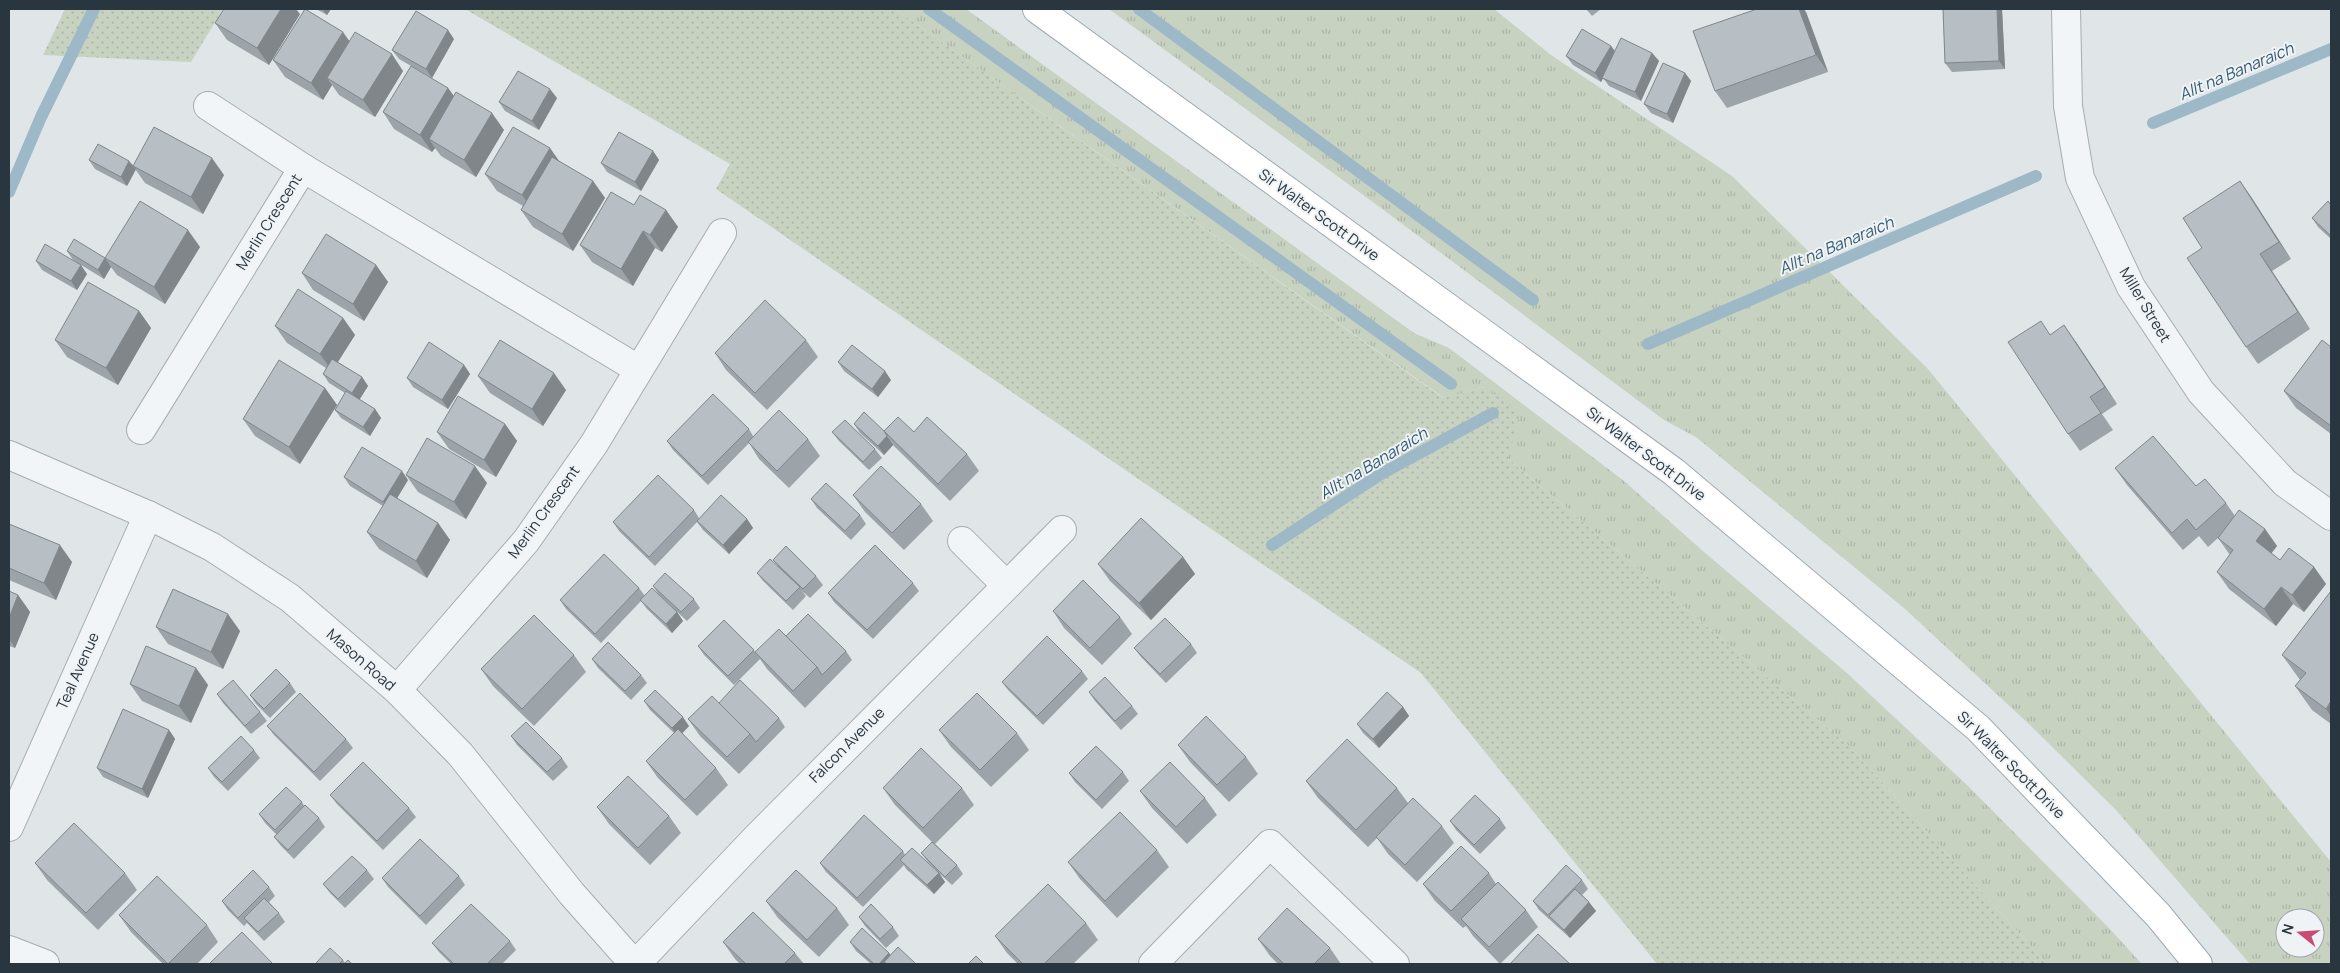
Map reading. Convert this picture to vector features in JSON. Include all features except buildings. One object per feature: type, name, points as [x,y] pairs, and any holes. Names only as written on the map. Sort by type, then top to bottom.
[{"type":"main road","name":"Sir Walter Scott Drive","points":[[1037,9],[1674,472],[1978,728],[2158,915],[2198,964]]},
{"type":"street","name":"Miller Street","points":[[2066,9],[2068,106],[2080,178],[2130,287],[2201,392],[2285,483],[2331,516]]},
{"type":"street","name":"Merlin Crescent","points":[[208,106],[302,168],[638,369]]},
{"type":"street","name":"Merlin Crescent","points":[[142,430],[302,168]]},
{"type":"street","name":"Merlin Crescent","points":[[397,690],[526,541],[594,444],[722,233]]},
{"type":"street","name":"Mason Road","points":[[9,455],[148,515],[212,547],[290,598],[397,690],[460,754],[572,894],[635,964]]},
{"type":"street","name":"Teal Avenue","points":[[9,828],[148,515]]},
{"type":"street","name":"Falcon Avenue","points":[[635,964],[756,838],[1062,530]]},
{"type":"street","points":[[962,542],[1006,586]]},
{"type":"street","points":[[1153,964],[1270,844],[1396,964]]},
{"type":"street","points":[[9,950],[45,964]]},
{"type":"green space","points":[[65,9],[223,9],[191,62],[43,55]]},
{"type":"green space","points":[[465,9],[895,9],[1443,398],[1485,387],[1520,413],[1508,459],[1849,746],[2047,964],[1657,964],[1421,673],[716,189],[730,164]]},
{"type":"green space","points":[[895,9],[966,9],[1414,333],[1449,348],[1624,481],[1704,552],[1848,674],[1967,785],[2108,927],[2142,964],[2047,964],[1849,746],[1507,458],[1485,387],[1444,398]]},
{"type":"green space","points":[[1109,9],[1494,9],[1551,55],[1732,176],[1928,369],[2331,862],[2331,964],[2250,964],[2115,809],[2031,726],[1904,608],[1696,437],[1664,420],[1385,211]]},
{"type":"waterway","points":[[9,192],[41,117],[94,9]]},
{"type":"waterway","points":[[929,9],[1451,384]]},
{"type":"waterway","points":[[1139,9],[1533,300]]},
{"type":"waterway","name":"Allt na Banaraich","points":[[2153,123],[2331,49]]},
{"type":"waterway","name":"Allt na Banaraich","points":[[1648,344],[2036,176]]},
{"type":"waterway","name":"Allt na Banaraich","points":[[1272,545],[1381,474],[1493,413]]}]
